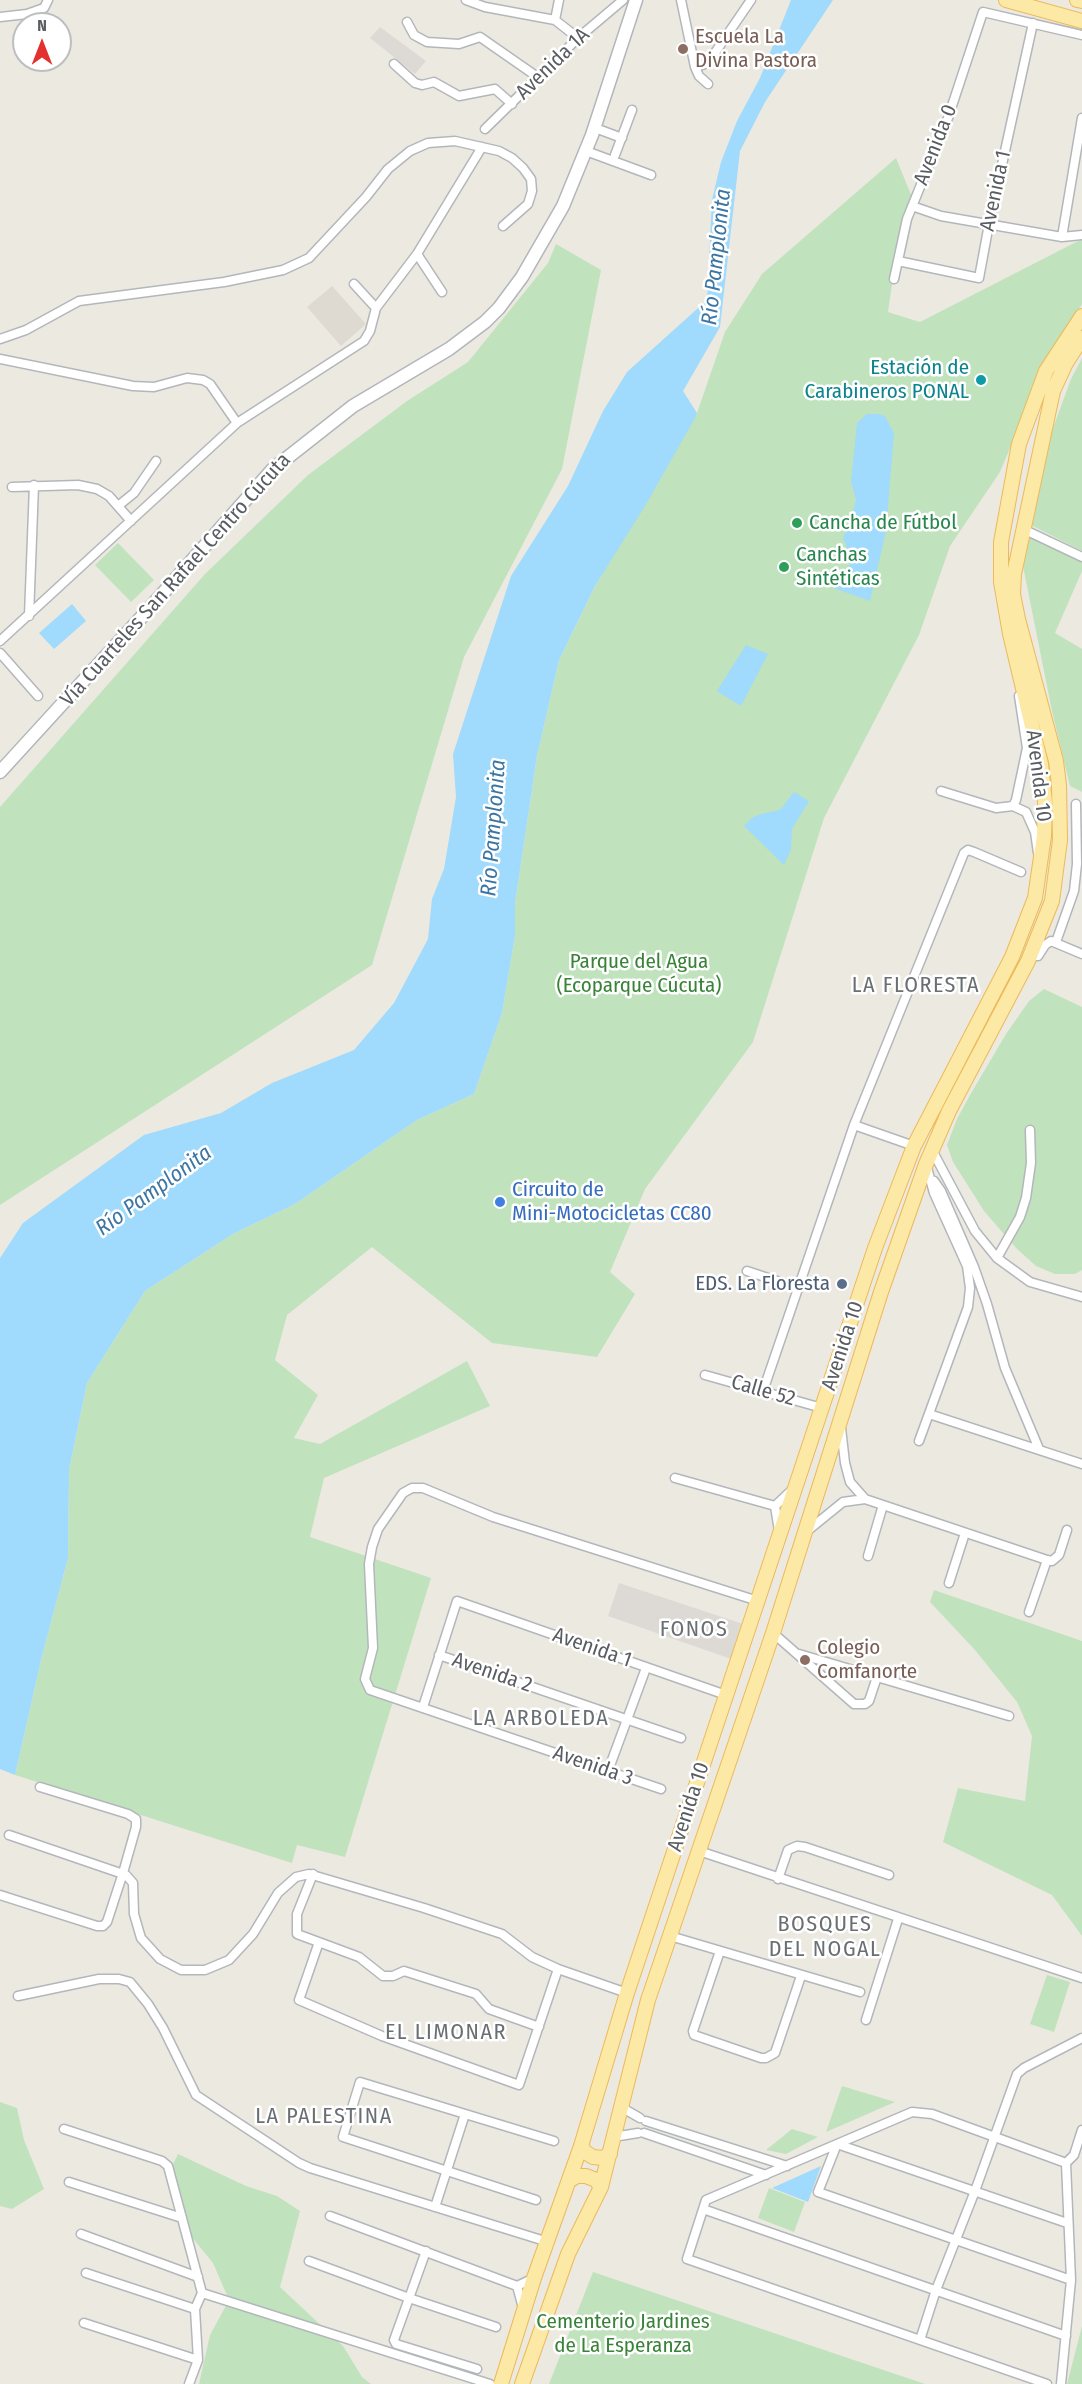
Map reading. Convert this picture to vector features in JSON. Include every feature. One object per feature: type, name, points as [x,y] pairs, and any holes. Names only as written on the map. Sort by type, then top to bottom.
[{"type":"main road","name":"Vía Cuarteles San Rafael Centro Cúcuta","points":[[0,772],[125,636],[273,468],[353,405],[449,349],[485,322],[499,308],[522,277],[562,206],[595,128],[636,0]]},
{"type":"main road","points":[[1006,0],[1082,21]]},
{"type":"main road","points":[[1077,0],[1082,1]]},
{"type":"main road","name":"Avenida 10","points":[[522,2384],[550,2298],[568,2254],[601,2187],[648,2000],[773,1633],[881,1292],[926,1164],[949,1111],[1030,957],[1053,901],[1060,840],[1056,761],[1013,594],[1014,574],[1053,391],[1076,339],[1082,316]]},
{"type":"main road","name":"Avenida 10","points":[[501,2384],[534,2278],[581,2146],[627,1993],[875,1248],[914,1146],[1012,957],[1029,917],[1040,872],[1045,803],[1041,765],[1010,634],[1001,582],[1001,542],[1019,444],[1046,371],[1076,339]]},
{"type":"main road","points":[[798,1481],[809,1484],[821,1483]]},
{"type":"main road","points":[[790,1504],[802,1504],[813,1510]]},
{"type":"main road","points":[[581,2146],[593,2157],[603,2158],[610,2154]]},
{"type":"main road","points":[[570,2180],[577,2176],[586,2176],[596,2180],[601,2187]]},
{"type":"street","points":[[0,17],[27,14],[44,8],[48,0]]},
{"type":"street","points":[[466,0],[484,7],[555,20],[578,38]]},
{"type":"street","name":"Avenida 1A","points":[[555,20],[559,0]]},
{"type":"street","name":"Avenida 1A","points":[[485,129],[578,38],[623,0]]},
{"type":"street","points":[[681,0],[695,67],[699,76],[708,84]]},
{"type":"street","points":[[695,67],[710,60],[751,0]]},
{"type":"street","name":"Avenida 0","points":[[894,279],[912,206],[948,118],[983,12],[1033,23]]},
{"type":"street","points":[[407,21],[414,35],[427,42],[459,44],[480,37],[539,78]]},
{"type":"street","points":[[1033,23],[1082,35]]},
{"type":"street","name":"Avenida 1","points":[[898,261],[979,278],[1033,23]]},
{"type":"street","points":[[394,64],[416,83],[422,85],[434,82],[459,96],[495,89],[512,104]]},
{"type":"street","points":[[615,155],[632,110]]},
{"type":"street","points":[[1066,237],[1082,118]]},
{"type":"street","points":[[595,128],[622,138]]},
{"type":"street","points":[[0,339],[26,330],[79,301],[224,282],[284,270],[309,258],[366,197],[388,169],[410,151],[428,142],[455,141],[499,151],[512,158],[531,179],[532,191],[528,204],[503,226]]},
{"type":"street","points":[[0,642],[237,423],[364,341],[370,331],[376,308],[417,254],[482,147]]},
{"type":"street","points":[[586,151],[651,175]]},
{"type":"street","points":[[912,206],[941,216],[1066,237],[1082,235]]},
{"type":"street","points":[[417,254],[442,292]]},
{"type":"street","points":[[354,284],[376,308]]},
{"type":"street","points":[[0,359],[133,386],[154,387],[187,378],[204,380],[210,384],[237,423]]},
{"type":"street","points":[[118,506],[134,493],[156,461]]},
{"type":"street","points":[[29,616],[34,485]]},
{"type":"street","points":[[12,487],[78,485],[98,489],[109,496],[131,521]]},
{"type":"street","points":[[1023,529],[1082,557]]},
{"type":"street","points":[[0,653],[38,696]]},
{"type":"street","points":[[1012,806],[1016,800],[1027,748],[1019,698],[1023,683]]},
{"type":"street","points":[[941,791],[996,807],[1012,806],[1026,812],[1035,832],[1040,872]]},
{"type":"street","points":[[1056,942],[1074,891],[1077,864],[1076,804]]},
{"type":"street","points":[[763,1391],[854,1125],[964,852],[968,850],[974,852],[1021,872]]},
{"type":"street","points":[[1030,957],[1038,957],[1047,942],[1056,942],[1082,954]]},
{"type":"street","points":[[854,1125],[914,1146]]},
{"type":"street","points":[[997,1258],[1020,1217],[1026,1198],[1031,1163],[1030,1130]]},
{"type":"street","points":[[932,1150],[975,1231],[997,1258],[1030,1282],[1082,1297]]},
{"type":"street","points":[[926,1164],[941,1191],[974,1267],[1005,1368],[1040,1449]]},
{"type":"street","points":[[919,1441],[968,1307],[970,1288],[967,1266],[934,1193],[932,1178]]},
{"type":"street","points":[[915,1196],[924,1191],[934,1193]]},
{"type":"street","points":[[747,1271],[798,1288]]},
{"type":"street","name":"Calle 52","points":[[705,1375],[822,1408]]},
{"type":"street","points":[[929,1414],[1082,1464]]},
{"type":"street","points":[[841,1422],[845,1463],[850,1482],[865,1499]]},
{"type":"street","points":[[675,1478],[775,1506]]},
{"type":"street","points":[[775,1506],[798,1481]]},
{"type":"street","name":"Avenida 3","points":[[661,1789],[370,1690],[365,1680],[373,1648],[369,1564],[378,1529],[403,1493],[412,1488],[429,1490],[493,1517],[758,1601]]},
{"type":"street","points":[[805,1533],[843,1502],[865,1499],[1052,1561],[1059,1555],[1068,1530]]},
{"type":"street","points":[[868,1556],[883,1505]]},
{"type":"street","points":[[775,1506],[780,1534]]},
{"type":"street","points":[[949,1583],[965,1533]]},
{"type":"street","points":[[1029,1612],[1047,1560]]},
{"type":"street","name":"Avenida 1","points":[[439,1655],[457,1601],[726,1695]]},
{"type":"street","points":[[773,1633],[854,1704],[865,1704],[869,1701],[877,1677]]},
{"type":"street","points":[[799,1654],[1009,1716]]},
{"type":"street","points":[[423,1707],[439,1655]]},
{"type":"street","name":"Avenida 2","points":[[439,1655],[681,1738]]},
{"type":"street","points":[[608,1771],[646,1668]]},
{"type":"street","points":[[0,1895],[100,1926],[107,1922],[123,1874],[136,1827],[136,1819],[128,1814],[40,1786]]},
{"type":"street","points":[[9,1835],[129,1877],[133,1884],[135,1922],[146,1946],[159,1959],[173,1967],[197,1971],[213,1968],[229,1960],[253,1934],[273,1900],[285,1887],[301,1875],[314,1874],[502,1935],[532,1957],[558,1969],[627,1993]]},
{"type":"street","points":[[778,1879],[788,1850],[796,1846],[889,1875]]},
{"type":"street","points":[[699,1851],[898,1919],[1082,1978]]},
{"type":"street","points":[[314,1874],[297,1914],[297,1934],[359,1957],[383,1976],[393,1976],[404,1971],[476,1994],[489,2009],[539,2027]]},
{"type":"street","points":[[866,2020],[898,1919]]},
{"type":"street","points":[[670,1936],[860,1992]]},
{"type":"street","points":[[319,1942],[299,2000],[382,2036],[519,2085],[558,1969]]},
{"type":"street","points":[[720,1951],[693,2033],[696,2037],[753,2056],[766,2058],[775,2053],[801,1976]]},
{"type":"street","points":[[18,1996],[99,1979],[119,1979],[130,1982],[148,2004],[163,2028],[195,2095],[310,2168],[548,2242]]},
{"type":"street","points":[[920,2340],[936,2290],[1019,2072],[1082,2038]]},
{"type":"street","points":[[536,2200],[343,2137],[360,2082],[554,2141]]},
{"type":"street","points":[[621,2102],[626,2110],[643,2120],[787,2166]]},
{"type":"street","points":[[1047,2384],[687,2259],[706,2200],[912,2112],[932,2115],[1066,2163]]},
{"type":"street","points":[[435,2207],[465,2114]]},
{"type":"street","points":[[64,2129],[162,2161],[168,2166],[202,2292],[195,2309],[198,2360],[189,2384]]},
{"type":"street","points":[[1066,2163],[1072,2158],[1082,2130]]},
{"type":"street","points":[[613,2137],[641,2133],[766,2175]]},
{"type":"street","points":[[837,2144],[1068,2223]]},
{"type":"street","points":[[837,2144],[818,2192],[1071,2280]]},
{"type":"street","points":[[1061,2384],[1071,2280],[1066,2163]]},
{"type":"street","points":[[69,2182],[182,2218]]},
{"type":"street","points":[[703,2209],[1066,2336]]},
{"type":"street","points":[[330,2216],[517,2286],[534,2278]]},
{"type":"street","points":[[81,2234],[198,2277]]},
{"type":"street","points":[[426,2251],[394,2336],[396,2343],[477,2369]]},
{"type":"street","points":[[309,2261],[496,2327]]},
{"type":"street","points":[[86,2273],[195,2309]]},
{"type":"street","points":[[517,2286],[524,2310]]},
{"type":"street","points":[[202,2292],[490,2384]]},
{"type":"street","points":[[84,2323],[198,2360]]},
{"type":"shaded area","points":[[380,27],[426,61],[415,74],[370,38]]},
{"type":"shaded area","points":[[332,286],[366,324],[341,346],[307,307]]},
{"type":"shaded area","points":[[619,1583],[746,1625],[734,1660],[608,1616]]},
{"type":"green space","name":"Parque del Agua (Ecoparque Cúcuta)","points":[[896,158],[912,197],[896,258],[888,312],[920,322],[1082,239],[1082,304],[1041,374],[1000,472],[950,546],[919,635],[824,818],[753,1042],[645,1189],[610,1272],[635,1294],[597,1357],[492,1343],[372,1247],[287,1315],[275,1360],[318,1395],[294,1438],[320,1444],[467,1361],[490,1406],[324,1478],[310,1537],[431,1578],[345,1857],[297,1845],[292,1863],[15,1775],[42,1656],[68,1558],[69,1470],[87,1383],[145,1291],[233,1234],[295,1204],[417,1120],[474,1094],[502,1013],[515,936],[515,903],[537,756],[559,660],[595,586],[697,413],[725,332],[762,274]]},
{"type":"green space","points":[[556,244],[601,270],[562,469],[464,657],[372,965],[0,1205],[0,807],[205,574],[308,475],[407,401],[468,362],[548,263]]},
{"type":"green space","points":[[1082,358],[1082,551],[1027,523],[1038,469],[1071,379]]},
{"type":"green space","points":[[1026,535],[1082,561],[1082,571],[1055,633],[1082,649],[1082,792],[1070,786],[1052,711],[1022,561]]},
{"type":"green space","points":[[118,543],[154,580],[131,602],[95,565]]},
{"type":"green space","points":[[1044,989],[1082,1007],[1082,1270],[1075,1274],[1055,1274],[1036,1266],[1016,1248],[984,1211],[953,1162],[947,1145],[957,1119],[1006,1034],[1029,1001]]},
{"type":"green space","points":[[934,1590],[1082,1641],[1082,1936],[1052,1895],[943,1842],[958,1788],[1025,1801],[1032,1736],[1017,1702],[975,1650],[930,1602]]},
{"type":"green space","points":[[1047,1975],[1070,1982],[1054,2032],[1030,2024]]},
{"type":"green space","points":[[842,2086],[895,2102],[826,2132]]},
{"type":"green space","points":[[0,2102],[17,2108],[24,2140],[44,2189],[12,2209],[0,2206]]},
{"type":"green space","points":[[792,2129],[818,2137],[786,2154],[766,2150]]},
{"type":"green space","points":[[178,2154],[246,2186],[277,2196],[300,2211],[280,2287],[343,2346],[362,2377],[371,2384],[199,2384],[210,2335],[229,2300],[213,2263],[186,2230],[172,2166]]},
{"type":"green space","points":[[769,2188],[805,2202],[794,2232],[758,2218]]},
{"type":"green space","name":"Cementerio Jardines de La Esperanza","points":[[593,2272],[925,2384],[549,2384]]},
{"type":"green space","points":[[1082,2326],[1082,2384],[1067,2384]]},
{"type":"water","name":"Río Pamplonita","points":[[791,0],[833,0],[765,102],[740,151],[720,327],[683,391],[697,413],[695,418],[645,506],[595,586],[559,660],[537,756],[515,903],[515,936],[502,1013],[474,1094],[417,1120],[295,1204],[233,1234],[145,1291],[87,1383],[69,1470],[68,1558],[42,1656],[15,1775],[0,1769],[0,1258],[23,1223],[144,1135],[221,1113],[272,1083],[354,1050],[394,1003],[428,939],[432,899],[444,869],[456,797],[453,754],[511,576],[568,486],[603,411],[627,372],[707,300],[712,200],[721,162],[737,121],[760,78]]},
{"type":"water","points":[[867,414],[885,416],[894,433],[886,531],[870,601],[831,587],[834,572],[847,570],[850,564],[851,558],[843,538],[851,521],[856,500],[851,481],[857,423]]},
{"type":"water","points":[[72,604],[86,621],[54,649],[39,633]]},
{"type":"water","points":[[746,645],[768,654],[741,706],[717,691]]},
{"type":"water","points":[[794,792],[809,801],[792,829],[791,849],[784,865],[744,826],[752,818],[761,814],[780,810]]},
{"type":"water","points":[[821,2166],[808,2202],[772,2188]]},
{"type":"place","name":"Escuela La Divina Pastora","points":[[683,49]]},
{"type":"place","name":"Estación de Carabineros PONAL","points":[[981,380]]},
{"type":"place","name":"Cancha de Fútbol","points":[[797,523]]},
{"type":"place","name":"Canchas Sintéticas","points":[[784,567]]},
{"type":"place","name":"Circuito de Mini-Motocicletas CC80","points":[[500,1202]]},
{"type":"place","name":"EDS. La Floresta","points":[[842,1284]]},
{"type":"place","name":"Colegio Comfanorte","points":[[805,1660]]},
{"type":"district","name":"LA FLORESTA","points":[[916,986]]},
{"type":"district","name":"FONOS","points":[[694,1630]]},
{"type":"district","name":"LA ARBOLEDA","points":[[541,1719]]},
{"type":"district","name":"BOSQUES DEL NOGAL","points":[[825,1938]]},
{"type":"district","name":"EL LIMONAR","points":[[446,2033]]},
{"type":"district","name":"LA PALESTINA","points":[[324,2117]]}]
